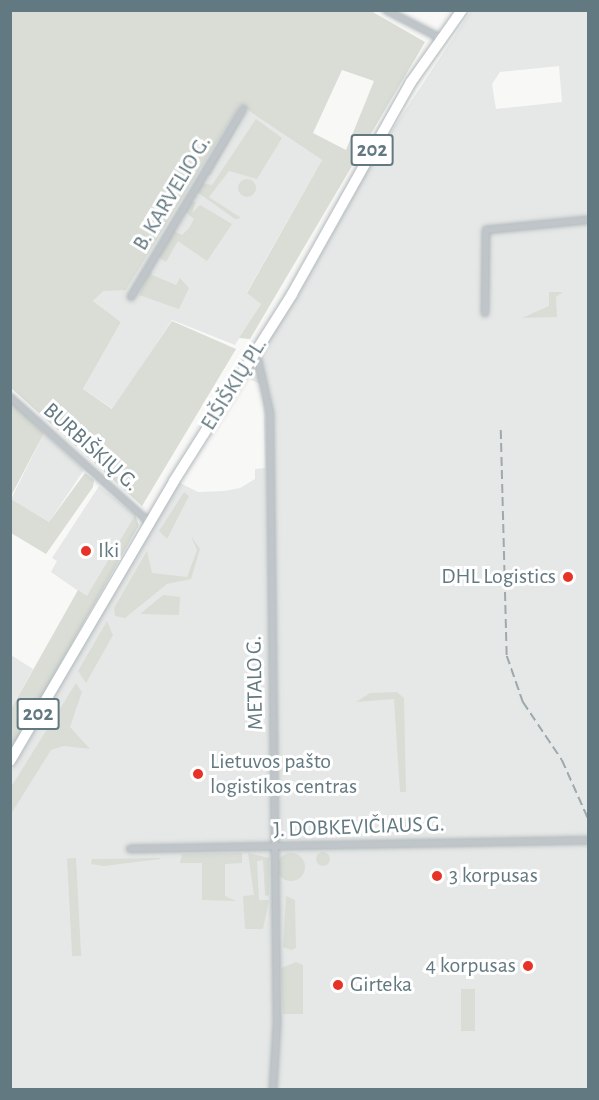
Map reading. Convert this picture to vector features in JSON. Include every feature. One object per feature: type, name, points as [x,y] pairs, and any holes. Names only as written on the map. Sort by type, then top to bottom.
[{"type":"main road","name":"EIŠIŠKIŲ PL.","points":[[12,756],[149,522],[255,350],[441,38],[462,10]]},
{"type":"street","points":[[386,10],[441,38]]},
{"type":"street","name":"B. KARVELIO G.","points":[[131,297],[243,109]]},
{"type":"street","points":[[485,313],[486,230],[588,220]]},
{"type":"street","name":"METALO G.","points":[[255,350],[267,384],[270,413],[274,847],[273,1089]]},
{"type":"street","name":"BURBIŠKIŲ G.","points":[[10,397],[149,522]]},
{"type":"street","name":"J. DOBKEVIČIAUS G.","points":[[130,849],[588,840]]},
{"type":"shaded area","points":[[10,11],[371,11],[425,42],[250,339],[239,338],[261,304],[247,293],[322,160],[240,105],[126,290],[103,291],[93,301],[121,322],[83,389],[112,409],[172,321],[236,349],[142,506],[11,388]],"holes":[[[342,70],[374,81],[346,150],[313,133]]]},
{"type":"shaded area","points":[[471,11],[588,11],[588,1089],[11,1090],[11,771],[178,482],[198,492],[224,491],[240,488],[255,479],[255,469],[265,468],[263,385],[244,377],[295,301],[379,150]],"holes":[[[559,66],[562,102],[496,109],[492,84],[500,72]]]},
{"type":"shaded area","points":[[240,105],[322,160],[247,292],[261,304],[235,345],[172,320],[113,409],[83,389],[121,322],[93,301],[103,290],[126,290]]},
{"type":"shaded area","points":[[244,115],[211,175],[206,176]]},
{"type":"shaded area","points":[[256,119],[282,138],[257,179],[229,171],[209,197],[241,218],[235,219],[197,192],[202,183],[212,185]]},
{"type":"shaded area","points":[[243,179],[251,179],[256,184],[254,195],[243,197],[238,192],[238,184]]},
{"type":"shaded area","points":[[189,202],[196,202],[192,213],[200,205],[232,224],[207,261],[178,241],[166,262],[157,256],[172,230],[182,235],[194,219],[184,211]]},
{"type":"shaded area","points":[[151,269],[152,275],[176,285],[180,278],[189,288],[179,309],[139,295]]},
{"type":"shaded area","points":[[549,292],[563,292],[556,297],[557,317],[522,318],[549,306]]},
{"type":"shaded area","points":[[11,401],[44,433],[11,496]]},
{"type":"shaded area","points":[[44,433],[84,470],[49,522],[11,499]]},
{"type":"shaded area","points":[[85,473],[94,480],[93,487],[46,554],[11,533],[11,499],[49,522]]},
{"type":"shaded area","points":[[99,486],[135,515],[87,597],[51,572],[57,561],[52,558]]},
{"type":"shaded area","points":[[184,492],[189,496],[167,539],[159,531]]},
{"type":"shaded area","points":[[135,515],[139,525],[11,751],[11,709],[78,590],[87,596]]},
{"type":"shaded area","points":[[191,536],[200,549],[191,579],[167,584],[125,618],[115,616],[114,608],[147,551],[152,573],[187,577],[197,550]]},
{"type":"shaded area","points":[[163,595],[180,597],[179,615],[140,614]]},
{"type":"shaded area","points":[[107,621],[113,635],[86,683],[78,671]]},
{"type":"shaded area","points":[[11,655],[33,669],[11,709]]},
{"type":"shaded area","points":[[76,683],[82,692],[70,727],[90,749],[64,746],[51,750],[11,814],[11,787]]},
{"type":"shaded area","points":[[397,692],[404,698],[406,792],[400,792],[394,699],[356,702],[370,693]]},
{"type":"shaded area","points":[[402,818],[408,818],[412,825],[408,832],[402,832],[398,828],[398,822]]},
{"type":"shaded area","points":[[320,852],[326,852],[330,859],[326,866],[320,866],[316,862],[316,856]]},
{"type":"shaded area","points":[[242,853],[242,863],[225,864],[225,896],[236,901],[202,900],[202,863],[180,863],[182,854]]},
{"type":"shaded area","points":[[248,853],[269,858],[269,895],[265,896],[263,860],[257,861],[259,900],[269,900],[263,929],[245,929],[243,896],[254,895]]},
{"type":"shaded area","points":[[291,853],[301,857],[305,867],[301,877],[291,881],[281,877],[277,867],[281,857]]},
{"type":"shaded area","points":[[67,858],[76,858],[81,956],[72,956]]},
{"type":"shaded area","points":[[160,858],[104,866],[91,864],[92,859]]},
{"type":"shaded area","points":[[286,896],[295,900],[296,948],[291,950],[283,947]]},
{"type":"shaded area","points":[[296,962],[303,965],[303,1014],[283,1014],[281,968]]},
{"type":"shaded area","points":[[461,989],[475,989],[475,1031],[461,1031]]},
{"type":"railway","points":[[501,430],[507,656],[523,702],[562,760],[588,818]]},
{"type":"place","name":"Iki","points":[[86,551]]},
{"type":"place","name":"DHL Logistics","points":[[568,577]]},
{"type":"place","name":"Lietuvos pašto logistikos centras","points":[[198,774]]},
{"type":"place","name":"3 korpusas","points":[[437,876]]},
{"type":"place","name":"4 korpusas","points":[[528,966]]},
{"type":"place","name":"Girteka","points":[[338,985]]}]
